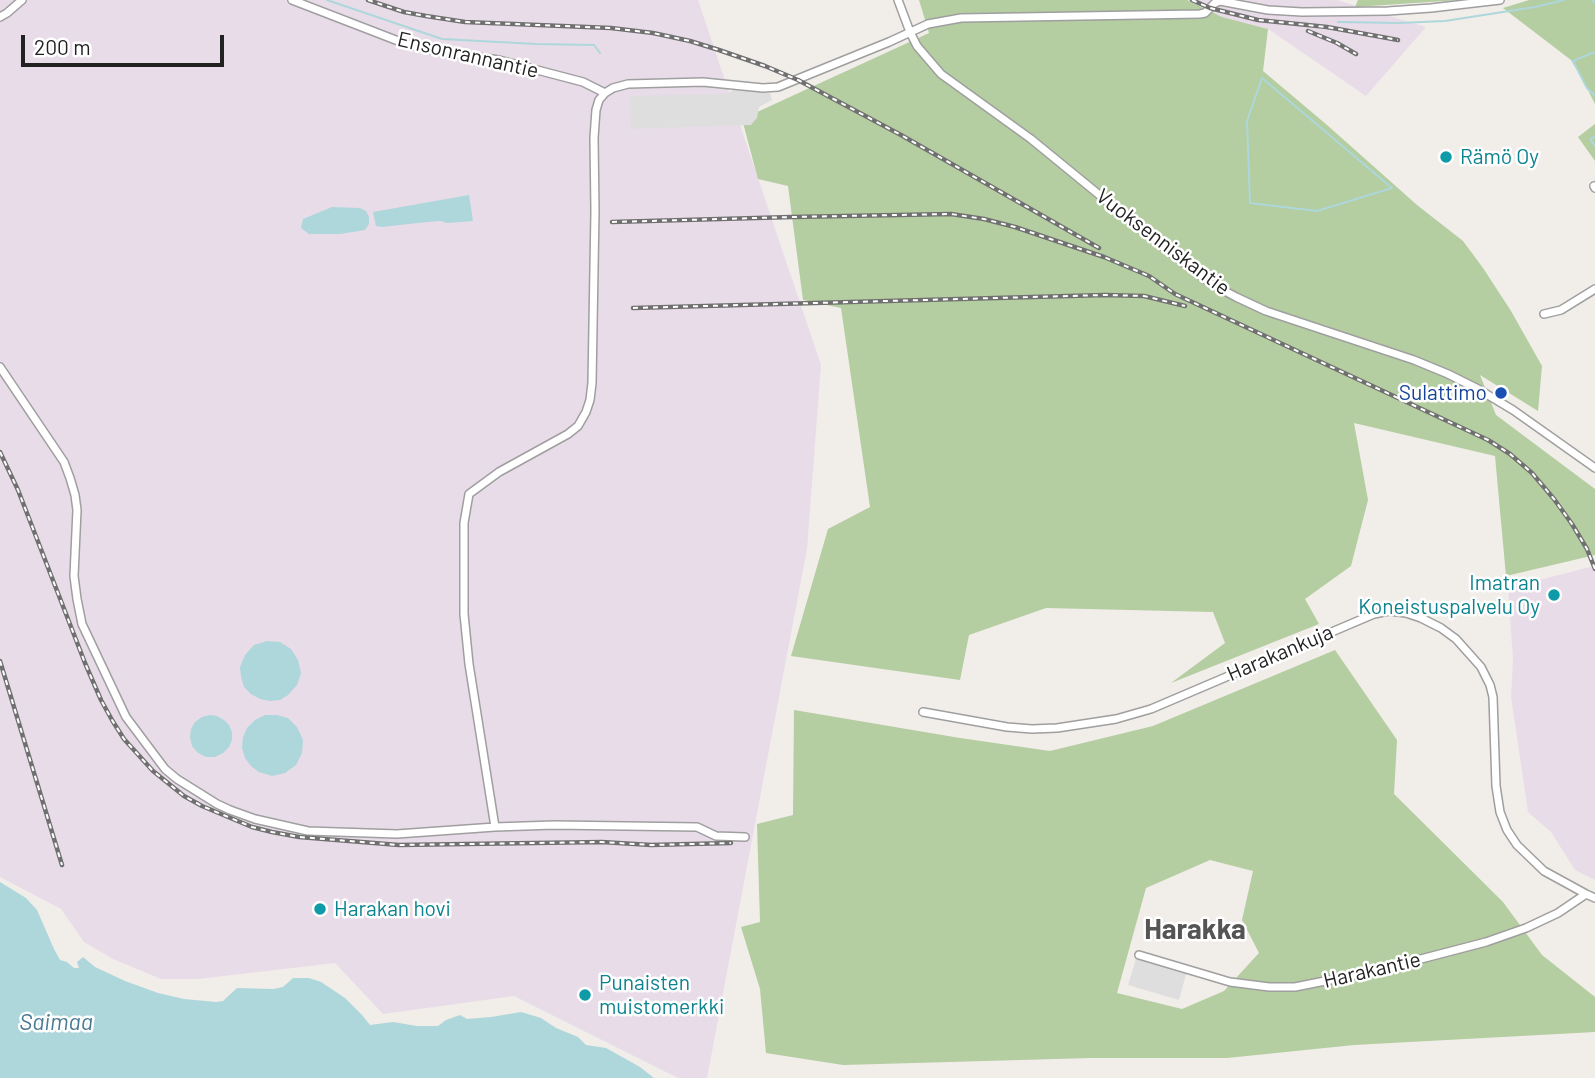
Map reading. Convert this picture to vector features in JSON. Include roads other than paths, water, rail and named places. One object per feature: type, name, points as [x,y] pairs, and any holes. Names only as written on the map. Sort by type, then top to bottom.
[{"type":"street","points":[[0,17],[22,0]]},
{"type":"street","name":"Ensonrannantie","points":[[292,0],[406,44],[499,60],[583,82],[605,93]]},
{"type":"street","name":"Vuoksenniskantie","points":[[898,0],[917,46],[941,74],[1031,139],[1210,283],[1266,311],[1414,360],[1468,384],[1513,411],[1595,468]]},
{"type":"street","points":[[495,827],[468,664],[464,614],[464,523],[469,494],[499,472],[568,434],[578,426],[590,400],[596,211],[594,138],[596,110],[605,93],[628,84],[704,82],[763,88],[778,86],[928,24],[976,17],[1200,14],[1220,1],[1268,10],[1313,12],[1388,11],[1500,0]]},
{"type":"street","points":[[1544,314],[1561,310],[1595,289]]},
{"type":"street","points":[[0,367],[64,462],[75,495],[74,576],[82,624],[126,717],[165,769],[177,779],[230,810],[255,819],[308,831],[397,834],[554,825],[697,827],[716,836],[745,837]]},
{"type":"street","name":"Harakankuja","points":[[923,712],[1032,729],[1057,729],[1116,719],[1151,709],[1374,614],[1389,611],[1406,613],[1441,628],[1456,639],[1481,667],[1493,697],[1496,786],[1500,812],[1507,830],[1517,845],[1544,871],[1586,894]]},
{"type":"street","points":[[1586,894],[1595,898]]},
{"type":"street","name":"Harakantie","points":[[1139,955],[1230,982],[1269,987],[1295,986],[1375,971],[1486,942],[1558,913],[1586,894]]},
{"type":"water","points":[[469,195],[473,221],[376,226],[373,212]]},
{"type":"water","points":[[332,207],[360,208],[366,211],[369,224],[365,230],[340,234],[309,234],[301,228],[303,219]]},
{"type":"water","points":[[267,641],[280,642],[291,649],[298,660],[301,673],[297,685],[280,700],[260,699],[251,694],[244,687],[241,677],[240,667],[245,655],[254,645]]},
{"type":"water","points":[[210,715],[224,720],[232,732],[229,747],[215,757],[198,753],[192,746],[190,737],[195,722]]},
{"type":"water","points":[[265,715],[288,718],[297,727],[303,740],[302,753],[296,765],[285,773],[272,776],[251,766],[242,748],[247,728]]},
{"type":"water","name":"Saimaa","points":[[0,882],[26,898],[37,910],[60,960],[74,968],[79,968],[77,962],[83,957],[95,967],[158,993],[216,1002],[223,1001],[237,988],[273,989],[283,987],[293,978],[309,978],[321,982],[345,998],[370,1025],[393,1022],[438,1026],[460,1015],[467,1019],[521,1012],[541,1018],[578,1037],[586,1045],[606,1048],[654,1078],[0,1078]]},
{"type":"waterway","points":[[327,0],[442,39],[594,45],[600,53]]},
{"type":"waterway","points":[[1338,22],[1445,21],[1564,0]]},
{"type":"waterway","points":[[1592,0],[1595,3]]},
{"type":"waterway","points":[[1595,52],[1573,61],[1587,88],[1595,96]]},
{"type":"waterway","points":[[1262,78],[1392,188],[1317,211],[1250,203],[1247,121],[1262,78]]},
{"type":"waterway","points":[[1595,137],[1590,139],[1595,146]]},
{"type":"railway","points":[[368,0],[404,12],[465,22],[611,28],[653,33],[719,50],[798,80],[901,135],[1099,248]]},
{"type":"railway","points":[[1192,0],[1210,8],[1258,20],[1327,27],[1398,40]]},
{"type":"railway","points":[[1308,31],[1356,54]]},
{"type":"railway","points":[[612,222],[951,214],[1015,227],[1104,257],[1149,276],[1175,294],[1488,440],[1532,473],[1554,499],[1587,549],[1595,569]]},
{"type":"railway","points":[[633,308],[1105,295],[1144,296],[1185,306]]},
{"type":"railway","points":[[0,452],[18,490],[85,663],[112,720],[124,739],[153,771],[184,796],[202,806],[252,827],[272,832],[299,837],[399,845],[731,843]]},
{"type":"railway","points":[[0,661],[62,865]]},
{"type":"place","name":"Rämö Oy","points":[[1446,157]]},
{"type":"place","name":"Sulattimo","points":[[1501,393]]},
{"type":"place","name":"Imatran Koneistuspalvelu Oy","points":[[1554,595]]},
{"type":"place","name":"Harakan hovi","points":[[320,909]]},
{"type":"place","name":"Punaisten muistomerkki","points":[[585,995]]},
{"type":"district","name":"Harakka","points":[[1195,930]]}]
